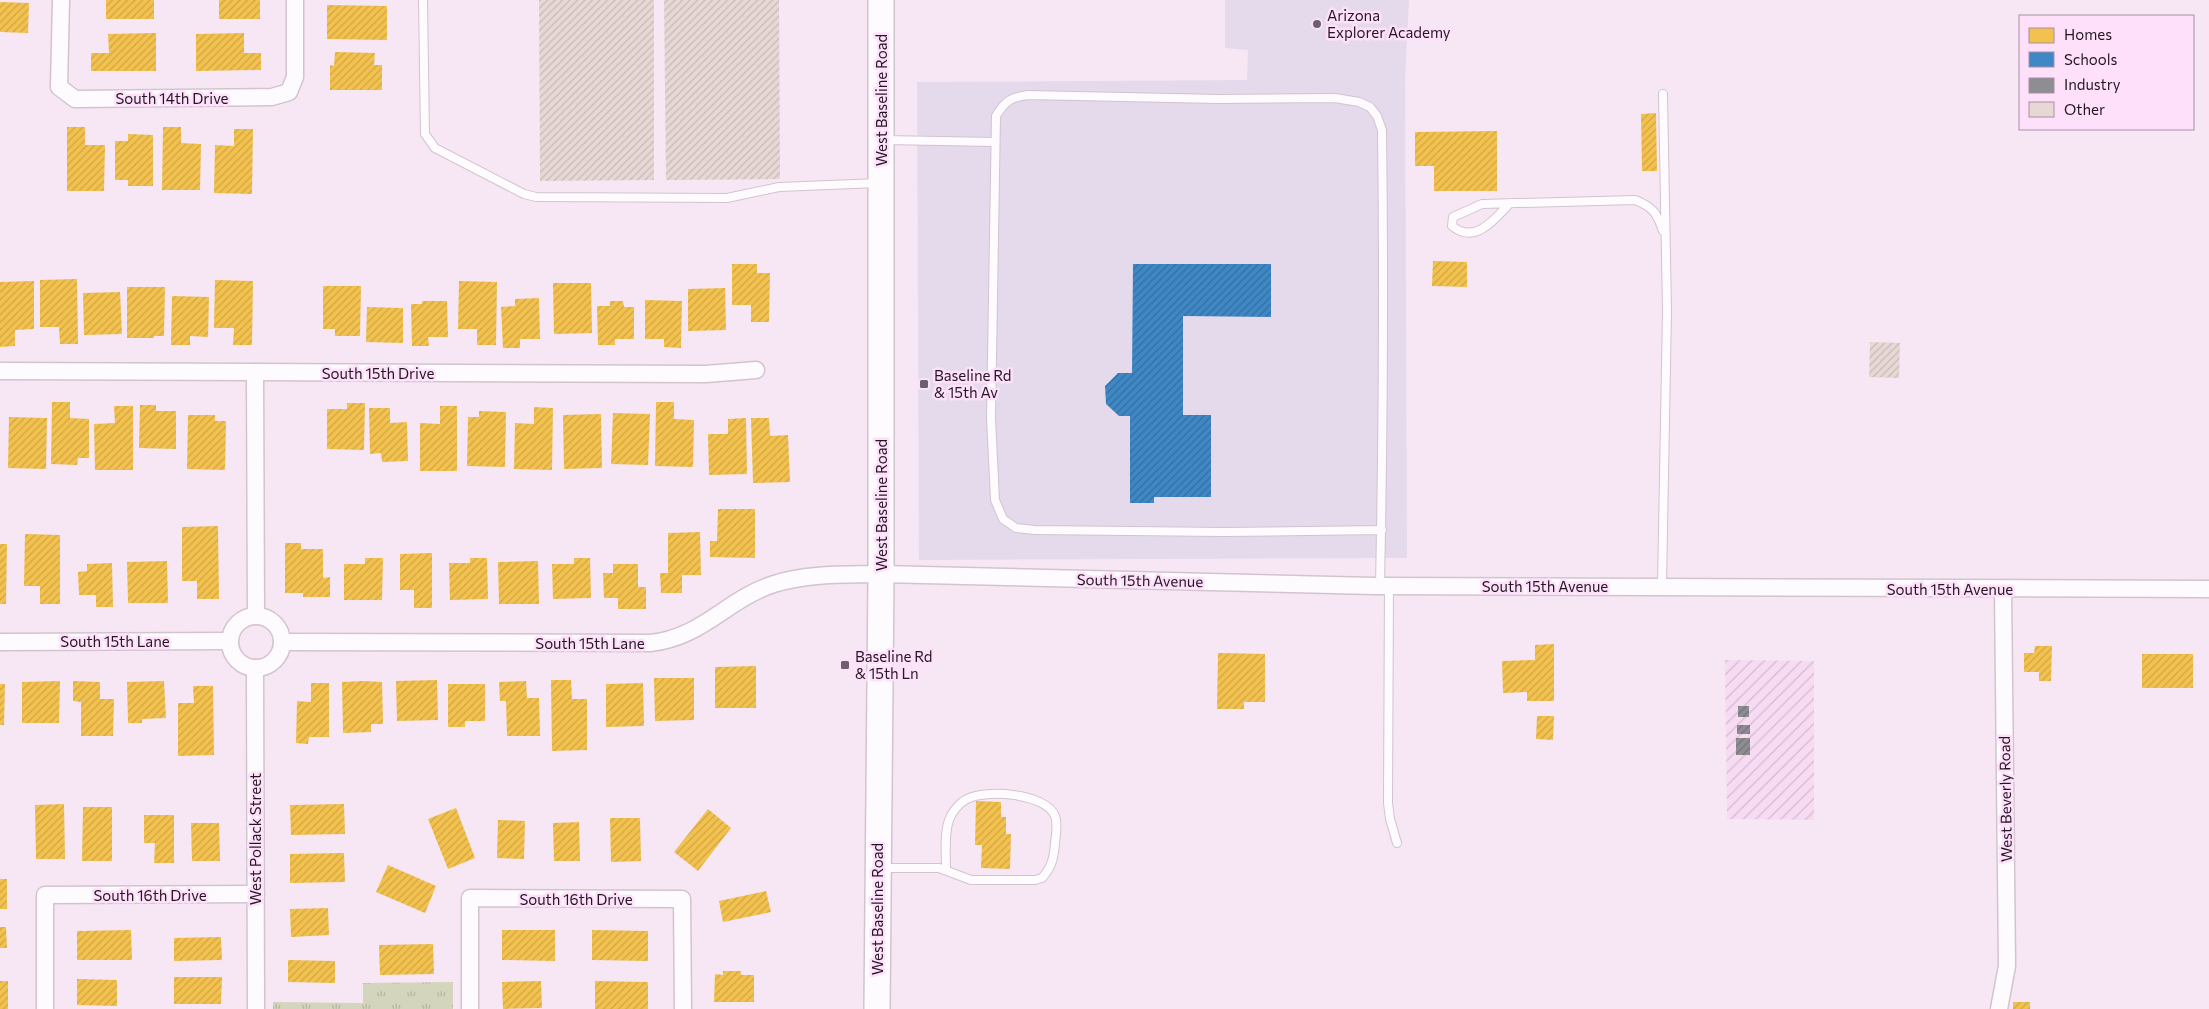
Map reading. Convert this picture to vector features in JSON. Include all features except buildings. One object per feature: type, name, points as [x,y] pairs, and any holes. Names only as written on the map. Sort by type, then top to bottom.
[{"type":"main road","name":"West Baseline Road","points":[[877,1009],[881,574],[881,0]]},
{"type":"street","name":"South 14th Drive","points":[[61,0],[59,87],[75,98],[272,97],[288,92],[295,77],[295,0]]},
{"type":"street","name":"South 15th Drive","points":[[0,371],[706,374],[756,370]]},
{"type":"street","points":[[255,372],[256,616]]},
{"type":"street","name":"South 15th Avenue","points":[[881,574],[1385,586],[1662,585],[2003,589],[2209,589]]},
{"type":"street","name":"South 15th Lane","points":[[282,642],[650,643],[669,641],[684,636],[751,594],[774,584],[816,576],[881,574]]},
{"type":"street","name":"West Beverly Road","points":[[1999,1008],[2007,966],[2003,589]]},
{"type":"street","points":[[256,616],[264,617],[277,627],[282,642],[278,656],[274,661],[268,665],[255,668],[242,664],[237,660],[230,641],[235,626],[241,620],[256,616]]},
{"type":"street","name":"South 15th Lane","points":[[0,642],[230,641]]},
{"type":"street","name":"West Pollack Street","points":[[255,668],[256,1009]]},
{"type":"street","name":"South 16th Drive","points":[[45,1009],[45,895],[256,894]]},
{"type":"street","name":"South 16th Drive","points":[[470,1009],[470,898],[682,899],[683,1009]]},
{"type":"lane","points":[[423,0],[425,134],[435,148],[524,194],[536,197],[727,198],[778,187],[881,183]]},
{"type":"lane","points":[[1662,585],[1666,311],[1663,94]]},
{"type":"lane","points":[[1382,530],[1223,532],[1035,530],[1016,528],[1003,519],[994,500],[991,418],[995,142],[996,116],[1004,104],[1013,96],[1219,99],[1335,98],[1370,106],[1377,116],[1382,130],[1384,359],[1382,530],[1385,586],[1388,803],[1390,819],[1397,843]]},
{"type":"lane","points":[[881,140],[995,142]]},
{"type":"lane","points":[[1510,203],[1493,223],[1485,228],[1468,233],[1459,232],[1452,226],[1452,216],[1482,204],[1510,203],[1635,200],[1650,206],[1660,221],[1665,240]]},
{"type":"lane","points":[[877,868],[939,868],[971,880],[1035,880],[1042,878],[1054,860],[1055,816],[1048,806],[1030,797],[977,796],[966,800],[957,807],[949,820],[946,870]]},
{"type":"shaded area","points":[[1225,0],[1409,0],[1405,79],[1407,558],[919,560],[917,82],[1247,80],[1248,50],[1225,48]]},
{"type":"shaded area","points":[[1725,660],[1814,661],[1814,820],[1727,819]]},
{"type":"green space","points":[[453,982],[453,1009],[273,1009],[273,1002],[363,1003],[363,983]]},
{"type":"place","name":"Arizona Explorer Academy","points":[[1317,24]]},
{"type":"place","name":"Baseline Rd & 15th Av","points":[[924,384]]},
{"type":"place","name":"Baseline Rd & 15th Ln","points":[[845,665]]}]
